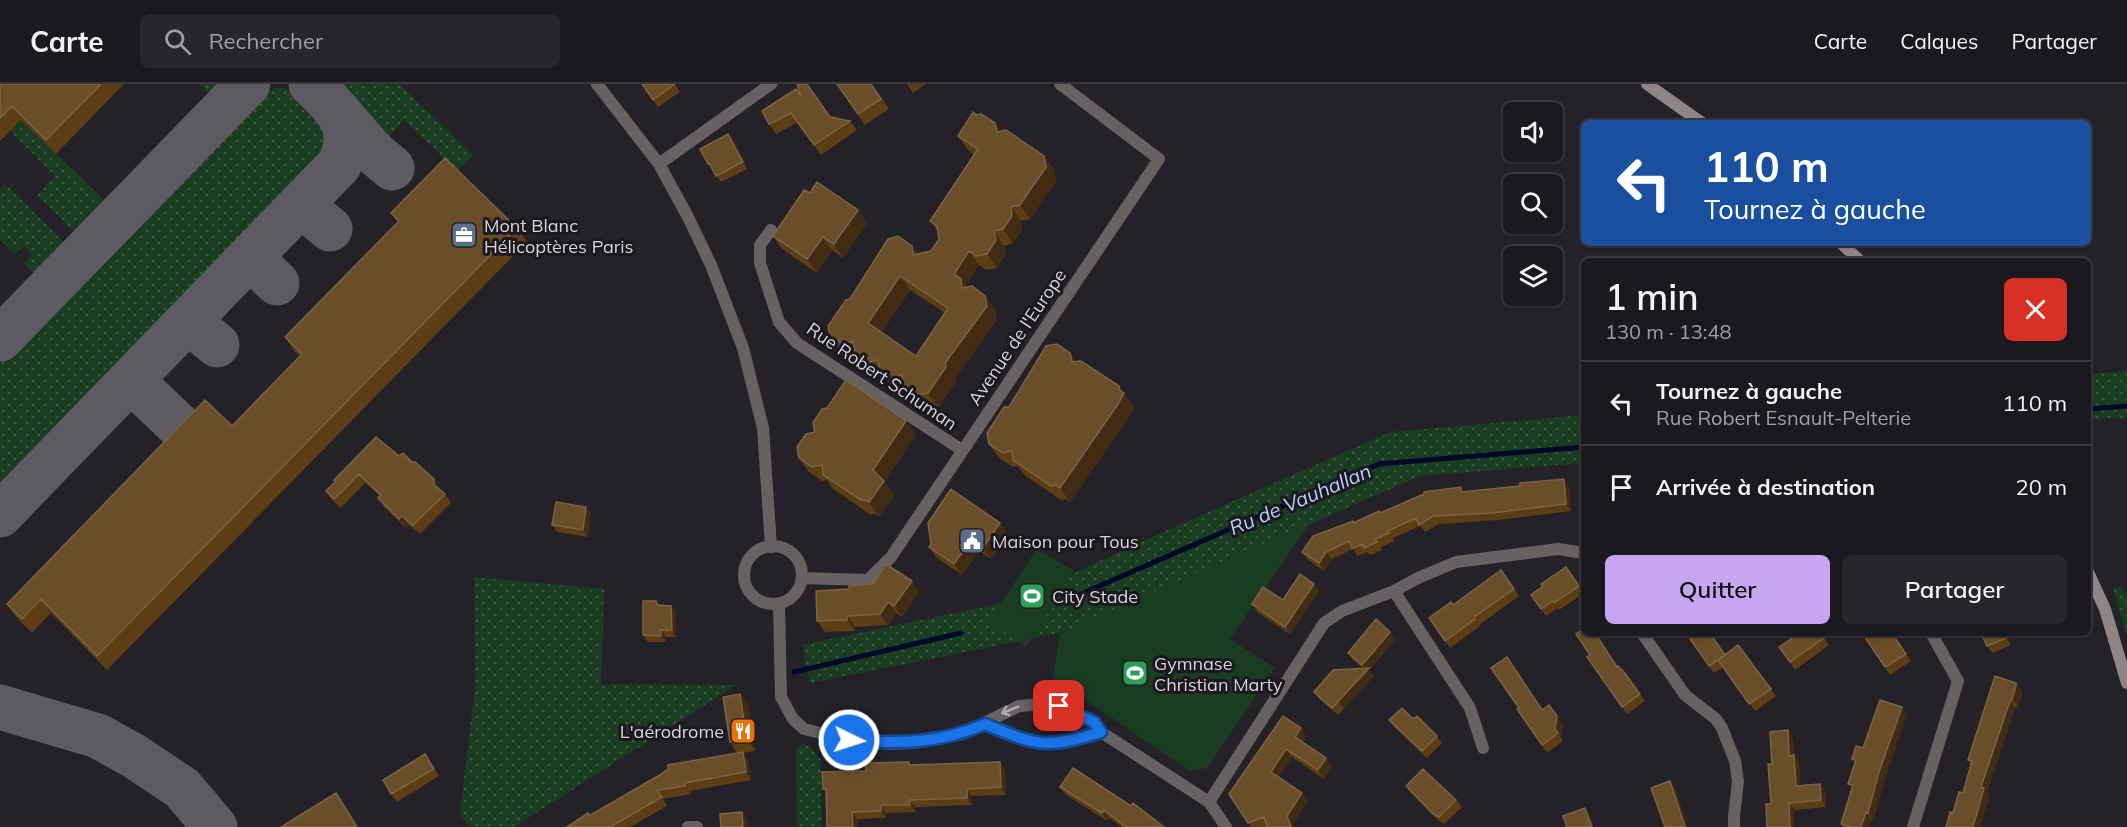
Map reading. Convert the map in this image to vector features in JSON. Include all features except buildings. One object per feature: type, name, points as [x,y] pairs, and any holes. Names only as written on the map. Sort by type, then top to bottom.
[{"type":"main road","points":[[1647,84],[1698,120]]},
{"type":"main road","points":[[1844,246],[1857,258]]},
{"type":"main road","points":[[2091,579],[2105,609],[2127,683]]},
{"type":"street","points":[[597,84],[659,164],[711,265],[744,348],[763,428],[771,547]]},
{"type":"street","points":[[659,164],[771,84]]},
{"type":"street","name":"Avenue de l'Europe","points":[[802,578],[868,580],[891,557],[1159,159],[1060,84]]},
{"type":"street","name":"Rue Robert Schuman","points":[[771,230],[760,245],[760,263],[778,322],[797,343],[962,450]]},
{"type":"street","points":[[771,547],[788,551],[795,557],[802,571],[802,578],[793,596],[779,604],[761,602],[753,597],[745,581],[744,571],[754,554],[771,547]]},
{"type":"street","points":[[1209,802],[1324,623],[1342,611],[1394,591],[1456,562],[1558,549],[1581,553]]},
{"type":"street","points":[[1394,591],[1470,708],[1483,748]]},
{"type":"street","points":[[779,604],[781,697],[793,718],[804,729],[849,740],[892,744],[919,742],[962,734],[1019,706],[1046,704],[1059,706],[1094,722],[1101,732],[1209,802],[1226,827]]},
{"type":"street","points":[[1644,636],[1685,695],[1716,719],[1722,728],[1735,761],[1738,781],[1734,827]]},
{"type":"street","points":[[1913,827],[1958,681],[1932,636]]},
{"type":"street","points":[[985,724],[1023,740],[1044,744],[1071,741],[1101,732]]},
{"type":"street","points":[[688,827],[697,827]]},
{"type":"green space","points":[[199,84],[231,84],[215,100]]},
{"type":"green space","points":[[331,84],[399,84],[473,155],[458,171],[404,120],[387,138]]},
{"type":"green space","points":[[277,88],[308,95],[326,114],[331,127],[332,141],[322,170],[0,500],[0,358],[251,102],[264,92]]},
{"type":"green space","points":[[21,120],[112,208],[82,239],[37,195],[55,176],[10,131]]},
{"type":"green space","points":[[5,184],[71,249],[41,280],[24,263],[32,254],[23,246],[15,254],[0,240],[0,189]]},
{"type":"green space","points":[[2127,371],[2127,418],[2091,419],[2091,374]]},
{"type":"green space","points":[[1581,415],[1581,463],[1420,476],[1060,633],[810,683],[802,645],[1017,600],[1143,541],[1390,432]]},
{"type":"green space","points":[[1310,523],[1230,639],[1275,668],[1207,768],[1190,771],[1053,678],[1060,633]]},
{"type":"green space","name":"City Stade","points":[[1037,549],[1074,571],[1026,647],[989,621]]},
{"type":"green space","points":[[474,577],[604,589],[601,684],[736,685],[514,827],[469,827],[460,814],[475,687]]},
{"type":"green space","points":[[2122,587],[2127,596],[2127,636],[2113,588]]},
{"type":"green space","points":[[799,745],[809,746],[821,760],[822,827],[797,827],[796,750]]},
{"type":"waterway","name":"Ru de Vauhallan","points":[[2091,409],[2127,406]]},
{"type":"waterway","name":"Ru de Vauhallan","points":[[1065,601],[1379,464],[1581,447]]},
{"type":"waterway","name":"Ru de Vauhallan","points":[[794,672],[961,633]]},
{"type":"taxiway","points":[[0,339],[248,84]]},
{"type":"taxiway","points":[[0,515],[339,165],[346,140],[342,120],[336,110],[311,84]]},
{"type":"taxiway","points":[[337,110],[372,151],[392,168]]},
{"type":"taxiway","points":[[310,197],[311,211],[330,229]]},
{"type":"taxiway","points":[[256,252],[258,265],[277,283]]},
{"type":"taxiway","points":[[197,313],[198,327],[217,345]]},
{"type":"taxiway","points":[[137,376],[136,385],[192,438]]},
{"type":"taxiway","points":[[0,707],[98,736],[134,756],[182,788],[215,827]]},
{"type":"place","name":"Mont Blanc Hélicoptères Paris","points":[[464,235]]},
{"type":"place","name":"Maison pour Tous","points":[[972,541]]},
{"type":"place","name":"City Stade","points":[[1032,596]]},
{"type":"place","name":"Gymnase Christian Marty","points":[[1135,673]]},
{"type":"place","name":"L'aérodrome","points":[[743,731]]},
{"type":"route","points":[[849,740],[892,744],[910,743],[962,734],[985,724],[1023,740],[1044,744],[1071,741],[1101,732],[1094,722],[1059,706]]}]
